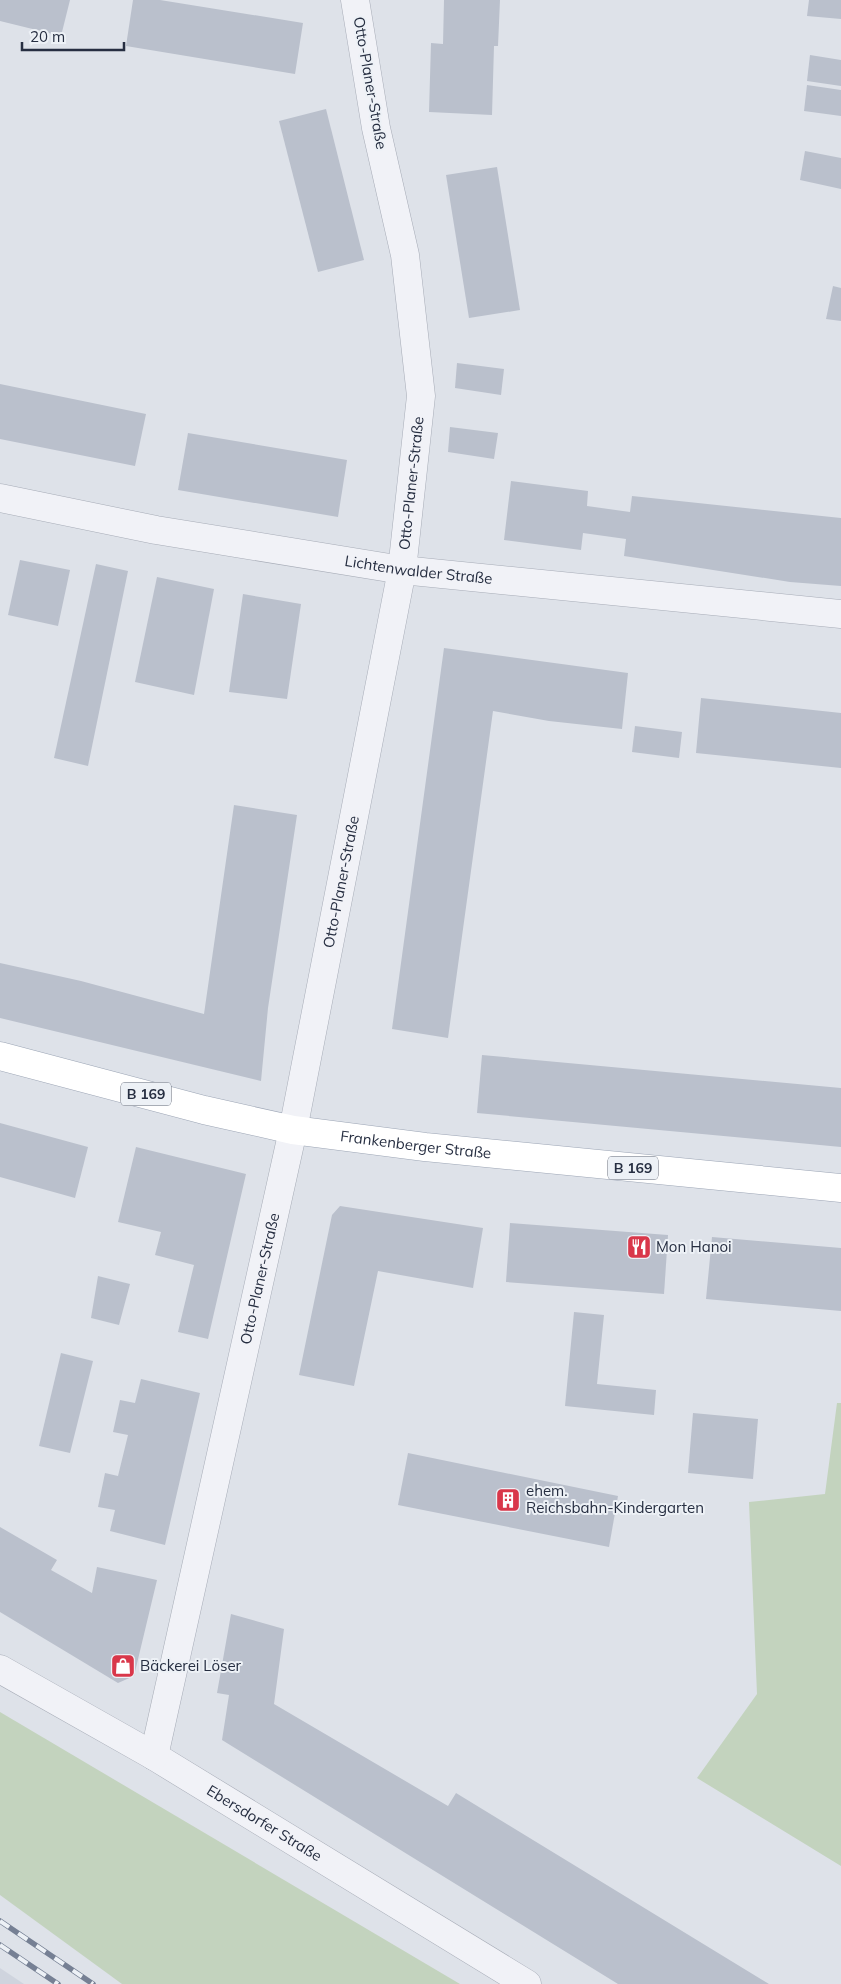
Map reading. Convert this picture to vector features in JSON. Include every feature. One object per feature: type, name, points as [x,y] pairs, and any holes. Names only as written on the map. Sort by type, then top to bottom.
[{"type":"main road","name":"Frankenberger Straße","points":[[0,1056],[204,1110],[293,1130],[426,1147],[841,1188]]},
{"type":"street","name":"Otto-Planer-Straße","points":[[154,1756],[293,1130],[402,570],[421,396],[405,255],[376,128],[355,0]]},
{"type":"street","name":"Lichtenwalder Straße","points":[[0,498],[156,530],[402,570],[841,614]]},
{"type":"street","name":"Ebersdorfer Straße","points":[[0,1669],[154,1756],[527,1984]]},
{"type":"shaded area","points":[[0,1968],[24,1984],[0,1984]]},
{"type":"green space","points":[[837,1403],[841,1403],[841,1866],[697,1778],[757,1694],[749,1502],[825,1494]]},
{"type":"green space","points":[[0,1712],[460,1984],[122,1984],[0,1895]]},
{"type":"building","points":[[0,0],[70,0],[61,36],[0,21]]},
{"type":"building","points":[[133,0],[160,0],[303,23],[295,74],[126,46]]},
{"type":"building","points":[[444,0],[500,0],[498,46],[494,46],[492,115],[429,112],[431,43],[443,44]]},
{"type":"building","points":[[809,0],[841,0],[841,19],[807,16]]},
{"type":"building","points":[[810,55],[841,60],[841,86],[807,81]]},
{"type":"building","points":[[807,85],[841,90],[841,116],[804,111]]},
{"type":"building","points":[[326,109],[364,260],[318,272],[279,121]]},
{"type":"building","points":[[805,151],[841,158],[841,189],[800,180]]},
{"type":"building","points":[[497,167],[520,310],[469,318],[446,175]]},
{"type":"building","points":[[833,286],[841,288],[841,321],[826,319]]},
{"type":"building","points":[[457,363],[504,369],[501,395],[455,388]]},
{"type":"building","points":[[0,384],[146,414],[135,466],[0,439]]},
{"type":"building","points":[[450,427],[498,433],[494,459],[448,452]]},
{"type":"building","points":[[188,433],[347,460],[338,517],[178,490]]},
{"type":"building","points":[[511,481],[588,491],[587,506],[630,512],[632,496],[841,518],[841,586],[790,582],[624,556],[626,539],[583,533],[581,550],[504,540]]},
{"type":"building","points":[[20,560],[70,570],[58,626],[8,615]]},
{"type":"building","points":[[96,564],[128,571],[88,766],[54,758]]},
{"type":"building","points":[[157,577],[214,589],[194,695],[135,682]]},
{"type":"building","points":[[243,594],[301,604],[287,699],[229,692]]},
{"type":"building","points":[[444,648],[628,673],[622,729],[549,721],[493,711],[448,1038],[392,1029]]},
{"type":"building","points":[[701,698],[841,713],[841,768],[696,753]]},
{"type":"building","points":[[635,726],[682,732],[679,758],[632,752]]},
{"type":"building","points":[[234,805],[297,815],[268,1008],[261,1081],[0,1018],[0,963],[81,981],[204,1014]]},
{"type":"building","points":[[482,1055],[841,1088],[841,1147],[477,1113]]},
{"type":"building","points":[[0,1123],[88,1147],[75,1198],[0,1177]]},
{"type":"building","points":[[136,1147],[246,1174],[208,1339],[178,1332],[194,1265],[155,1255],[161,1232],[118,1222]]},
{"type":"building","points":[[340,1206],[483,1228],[473,1288],[378,1271],[354,1386],[299,1375],[332,1215]]},
{"type":"building","points":[[510,1223],[668,1235],[664,1294],[506,1282]]},
{"type":"building","points":[[712,1237],[841,1248],[841,1311],[706,1299]]},
{"type":"building","points":[[98,1276],[130,1284],[119,1325],[91,1318]]},
{"type":"building","points":[[574,1312],[604,1315],[597,1384],[656,1390],[654,1415],[565,1406]]},
{"type":"building","points":[[61,1353],[93,1361],[70,1453],[39,1446]]},
{"type":"building","points":[[141,1379],[200,1393],[165,1545],[110,1531],[115,1510],[98,1507],[105,1473],[118,1476],[128,1435],[113,1432],[120,1400],[135,1403]]},
{"type":"building","points":[[693,1413],[758,1419],[753,1479],[688,1473]]},
{"type":"building","name":"ehem. Reichsbahn-Kindergarten","points":[[408,1453],[618,1496],[609,1547],[398,1505]]},
{"type":"building","points":[[0,1527],[57,1560],[51,1570],[92,1593],[97,1567],[157,1580],[134,1676],[118,1683],[0,1612]]},
{"type":"building","points":[[231,1614],[284,1629],[274,1704],[448,1806],[456,1793],[769,1984],[618,1984],[222,1740],[229,1695],[217,1693]]},
{"type":"railway","points":[[0,1921],[93,1984]]},
{"type":"railway","points":[[0,1945],[58,1984]]},
{"type":"place","name":"Mon Hanoi","points":[[639,1247]]},
{"type":"place","name":"ehem. Reichsbahn-Kindergarten","points":[[508,1500]]},
{"type":"place","name":"Bäckerei Löser","points":[[123,1666]]}]
